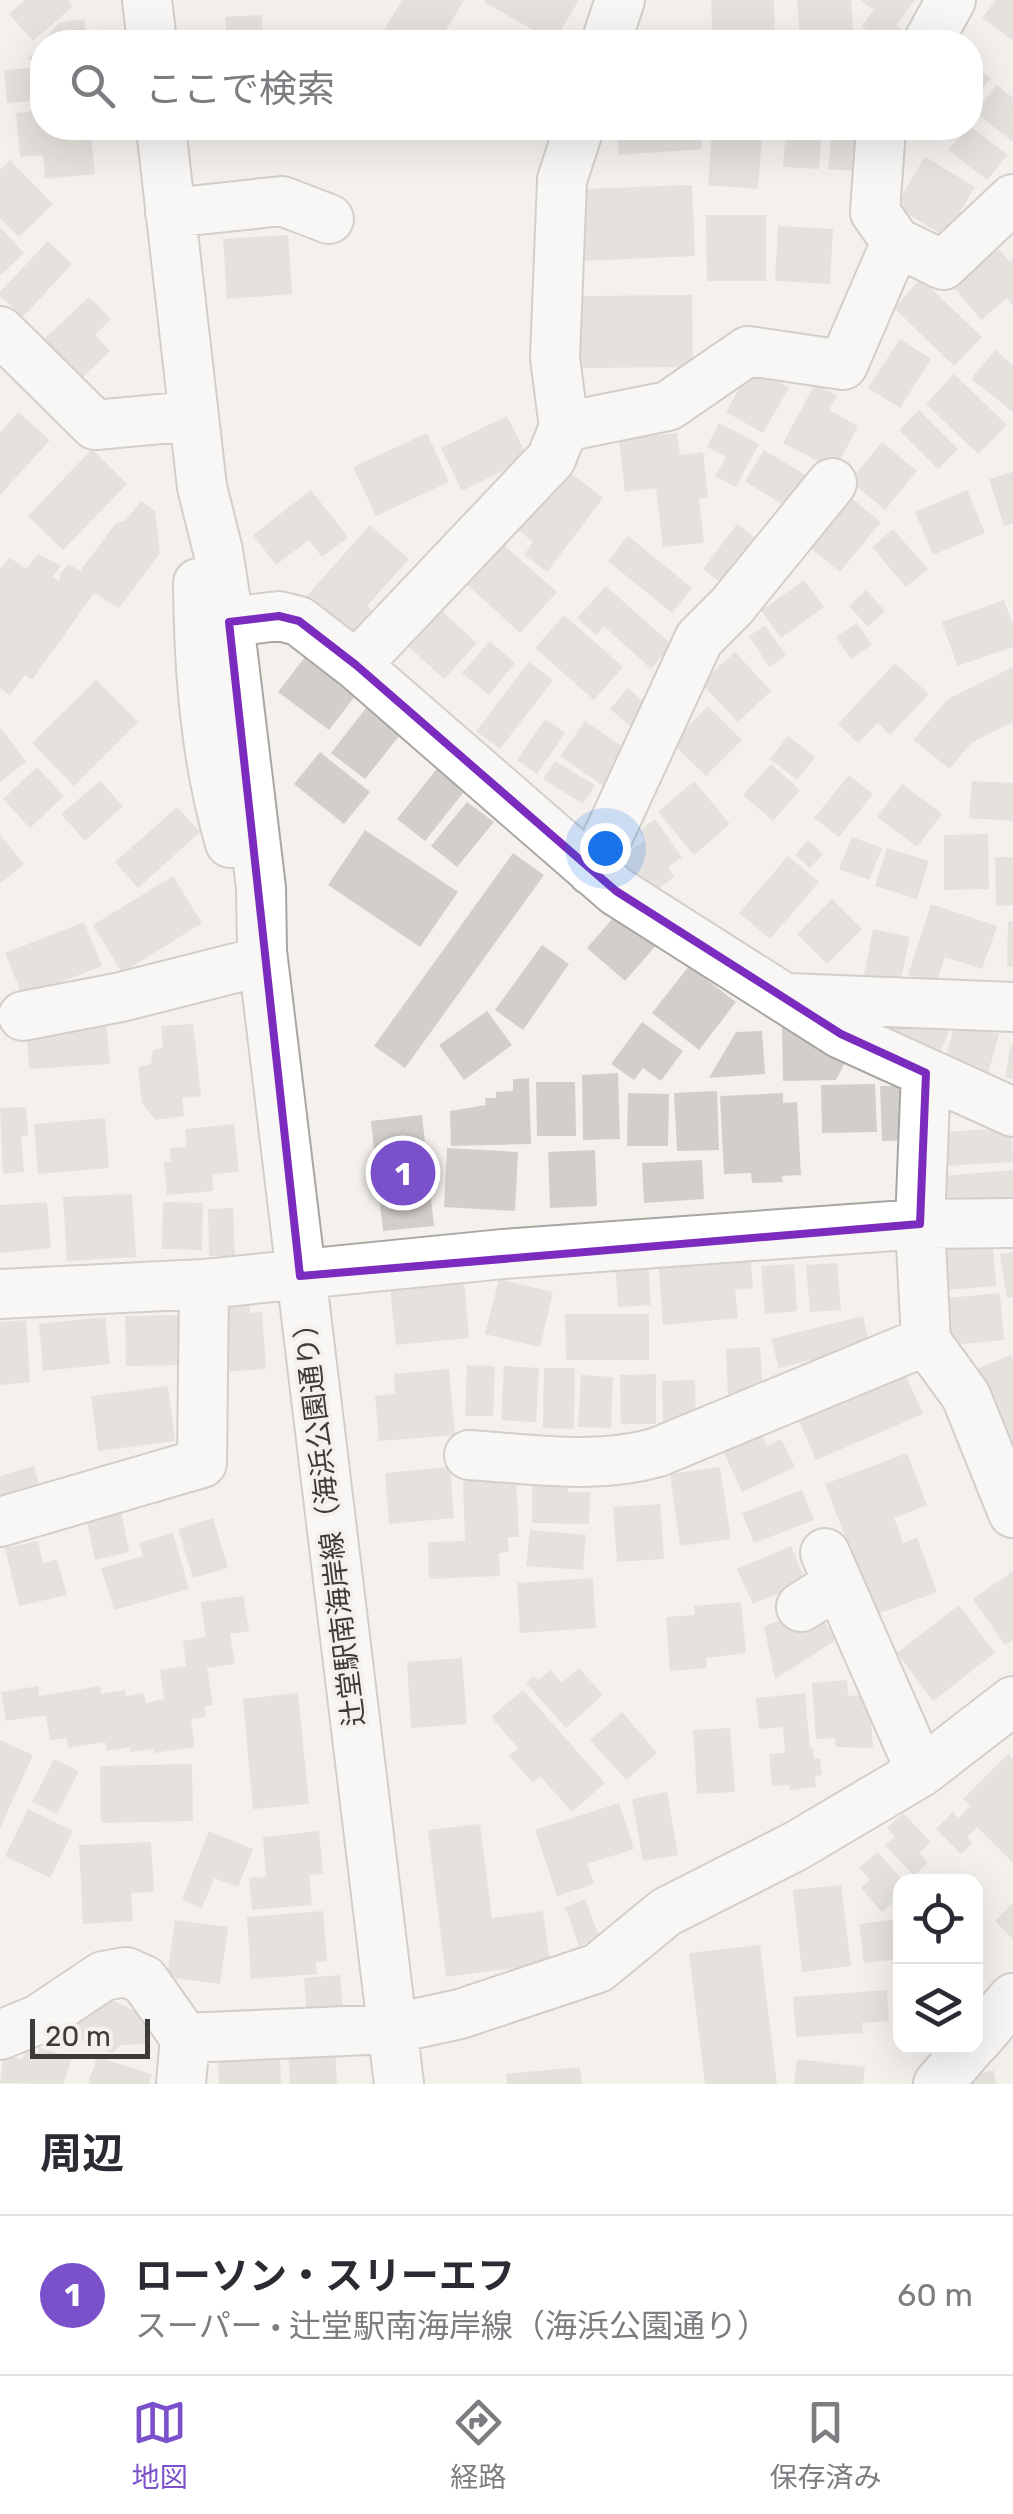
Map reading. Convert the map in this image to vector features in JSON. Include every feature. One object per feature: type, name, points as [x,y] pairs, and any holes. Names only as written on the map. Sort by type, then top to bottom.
[{"type":"street","points":[[147,0],[151,30]]},
{"type":"street","points":[[610,30],[620,0]]},
{"type":"street","points":[[935,30],[952,0]]},
{"type":"street","name":"辻堂駅南海岸線（海浜公園通り）","points":[[162,140],[202,487],[218,551],[229,622],[261,888],[262,956],[399,2084]]},
{"type":"street","points":[[356,665],[550,459],[564,427],[555,358],[562,180],[574,140]]},
{"type":"street","points":[[880,140],[875,212],[896,242],[943,264],[1013,199]]},
{"type":"street","points":[[170,213],[282,201],[330,219]]},
{"type":"street","points":[[564,427],[668,406],[748,350],[843,365],[896,242]]},
{"type":"street","points":[[0,331],[94,425],[193,416]]},
{"type":"street","points":[[592,872],[699,639],[732,606],[832,484]]},
{"type":"street","name":"辻堂駅南海岸線（海浜公園通り）","points":[[202,487],[197,558],[198,648],[206,736],[219,805],[262,956]]},
{"type":"street","points":[[229,622],[279,616],[299,621],[356,665],[616,891],[840,1034],[1013,1112]]},
{"type":"street","points":[[23,1016],[122,997],[262,956]]},
{"type":"street","points":[[788,998],[1013,1007]]},
{"type":"street","points":[[926,1073],[920,1224],[926,1340],[966,1396],[1013,1513]]},
{"type":"street","points":[[0,1294],[204,1284],[504,1254],[920,1224],[1013,1224]]},
{"type":"street","points":[[0,1522],[202,1463],[204,1284]]},
{"type":"street","points":[[469,1455],[600,1464],[629,1460],[658,1452],[926,1340]]},
{"type":"street","points":[[821,1581],[921,1772]]},
{"type":"street","points":[[0,2035],[38,2019],[102,1976],[126,1972],[144,1980],[183,2061],[391,2029],[460,2014],[598,1968],[666,1912],[796,1846],[921,1772],[1013,1701]]},
{"type":"street","points":[[983,2033],[1013,1998]]},
{"type":"street","points":[[938,2084],[963,2054]]},
{"type":"highlighted area","points":[[279,616],[299,621],[356,665],[616,891],[841,1034],[926,1073],[920,1224],[300,1276],[229,622]]},
{"type":"building","points":[[25,0],[68,0],[73,6],[46,30],[30,30],[30,38],[9,14]]},
{"type":"building","points":[[402,0],[464,0],[446,30],[384,30]]},
{"type":"building","points":[[579,0],[561,30],[533,30],[484,2]]},
{"type":"building","points":[[711,0],[774,0],[775,30],[712,30]]},
{"type":"building","points":[[797,0],[851,0],[853,30],[799,30]]},
{"type":"building","points":[[860,0],[915,0],[896,25],[903,30],[867,30],[862,26],[874,10]]},
{"type":"building","points":[[996,0],[1013,0],[1013,41],[982,18]]},
{"type":"building","points":[[262,15],[263,30],[226,30],[225,17]]},
{"type":"building","points":[[84,19],[86,30],[53,30],[59,23]]},
{"type":"building","points":[[30,68],[30,101],[7,103],[4,70]]},
{"type":"building","points":[[997,85],[1013,98],[1013,142],[983,118],[983,102]]},
{"type":"building","points":[[30,111],[30,140],[91,140],[95,174],[45,179],[43,155],[20,157],[16,113]]},
{"type":"building","points":[[983,136],[1008,155],[987,180],[948,150],[957,140],[983,140]]},
{"type":"building","points":[[618,140],[701,140],[702,149],[619,155]]},
{"type":"building","points":[[711,140],[762,140],[758,189],[708,185]]},
{"type":"building","points":[[785,140],[821,140],[819,169],[783,167]]},
{"type":"building","points":[[831,140],[868,140],[865,172],[828,169]]},
{"type":"building","points":[[925,157],[975,187],[945,237],[895,206]]},
{"type":"building","points":[[10,160],[53,204],[19,237],[0,218],[0,170]]},
{"type":"building","points":[[692,185],[695,256],[582,261],[579,189]]},
{"type":"building","points":[[706,215],[766,215],[766,281],[707,281]]},
{"type":"building","points":[[778,226],[833,229],[830,284],[775,281]]},
{"type":"building","points":[[0,227],[24,253],[0,276]]},
{"type":"building","points":[[288,235],[292,294],[227,299],[223,239]]},
{"type":"building","points":[[48,241],[72,264],[23,317],[0,292]]},
{"type":"building","points":[[993,243],[1010,262],[1013,259],[1013,306],[1007,298],[981,320],[948,280]]},
{"type":"building","points":[[921,279],[982,337],[954,366],[894,308]]},
{"type":"building","points":[[692,295],[693,367],[580,368],[579,296]]},
{"type":"building","points":[[89,297],[111,319],[95,335],[110,351],[79,381],[41,342]]},
{"type":"building","points":[[900,339],[931,359],[900,408],[868,388]]},
{"type":"building","points":[[995,350],[1013,365],[1013,412],[971,379]]},
{"type":"building","points":[[752,366],[789,388],[763,433],[726,412]]},
{"type":"building","points":[[954,374],[1007,425],[978,454],[926,404]]},
{"type":"building","points":[[815,384],[837,396],[829,410],[858,426],[835,470],[783,443]]},
{"type":"building","points":[[919,410],[958,449],[938,469],[899,430]]},
{"type":"building","points":[[18,412],[50,440],[0,495],[0,433]]},
{"type":"building","points":[[507,416],[528,458],[462,491],[441,448]]},
{"type":"building","points":[[719,423],[759,444],[736,487],[715,476],[726,457],[707,447]]},
{"type":"building","points":[[427,433],[449,482],[376,516],[353,467]]},
{"type":"building","points":[[677,433],[680,455],[703,452],[708,497],[699,499],[704,543],[663,547],[656,488],[625,492],[619,439]]},
{"type":"building","points":[[882,442],[917,471],[885,510],[850,481]]},
{"type":"building","points":[[92,449],[127,484],[63,550],[28,516]]},
{"type":"building","points":[[764,450],[811,478],[791,510],[745,481]]},
{"type":"building","points":[[563,467],[603,498],[547,572],[524,555],[533,542],[516,528]]},
{"type":"building","points":[[1013,472],[1013,523],[1004,526],[989,479]]},
{"type":"building","points":[[311,490],[348,537],[322,557],[309,540],[276,565],[253,535]]},
{"type":"building","points":[[967,490],[985,533],[933,555],[915,512]]},
{"type":"building","points":[[850,497],[881,522],[840,572],[809,547]]},
{"type":"building","points":[[141,501],[155,511],[160,553],[119,608],[94,593],[32,680],[25,675],[10,695],[0,688],[0,570],[9,557],[26,569],[38,554],[61,566],[52,577],[60,582],[60,574],[69,564],[80,571],[116,523],[125,521]]},
{"type":"building","points":[[737,524],[765,545],[730,590],[703,569]]},
{"type":"building","points":[[370,525],[409,559],[367,606],[378,616],[355,643],[304,599]]},
{"type":"building","points":[[893,529],[928,569],[906,587],[872,547]]},
{"type":"building","points":[[628,536],[692,588],[672,613],[608,561]]},
{"type":"building","points":[[498,540],[557,592],[520,633],[462,580]]},
{"type":"building","points":[[804,580],[824,607],[781,638],[761,611]]},
{"type":"building","points":[[606,586],[672,645],[651,669],[604,626],[596,635],[577,618]]},
{"type":"building","points":[[866,590],[885,611],[868,627],[849,606]]},
{"type":"building","points":[[1004,600],[1013,625],[1013,647],[957,666],[942,622]]},
{"type":"building","points":[[432,602],[477,643],[444,679],[399,638]]},
{"type":"building","points":[[564,615],[623,667],[594,700],[535,648]]},
{"type":"building","points":[[857,623],[872,645],[851,659],[836,637]]},
{"type":"building","points":[[765,625],[786,656],[769,667],[749,636]]},
{"type":"building","points":[[490,641],[515,663],[489,695],[462,673]]},
{"type":"building","points":[[735,652],[771,691],[738,722],[701,683]]},
{"type":"building","points":[[308,653],[359,691],[329,730],[278,692]]},
{"type":"building","points":[[529,662],[553,680],[500,749],[476,731]]},
{"type":"building","points":[[895,663],[929,694],[890,735],[878,723],[858,743],[838,724]]},
{"type":"building","points":[[1013,667],[1013,722],[971,743],[950,769],[913,740],[948,699]]},
{"type":"building","points":[[96,680],[138,722],[74,786],[32,743]]},
{"type":"building","points":[[628,688],[655,712],[637,732],[610,709]]},
{"type":"building","points":[[708,706],[742,740],[706,776],[672,743]]},
{"type":"building","points":[[366,708],[400,735],[365,779],[331,753]]},
{"type":"building","points":[[545,719],[565,733],[537,774],[517,760]]},
{"type":"building","points":[[585,721],[630,752],[605,787],[560,756]]},
{"type":"building","points":[[0,727],[26,762],[0,782]]},
{"type":"building","points":[[788,736],[815,757],[797,780],[770,759]]},
{"type":"building","points":[[320,752],[370,792],[344,824],[294,784]]},
{"type":"building","points":[[555,761],[595,785],[583,804],[543,779]]},
{"type":"building","points":[[771,764],[800,790],[773,821],[743,795]]},
{"type":"building","points":[[439,766],[467,788],[425,841],[397,819]]},
{"type":"building","points":[[37,767],[64,796],[30,828],[3,799]]},
{"type":"building","points":[[849,775],[873,794],[839,837],[814,818]]},
{"type":"building","points":[[100,781],[123,806],[85,841],[61,814]]},
{"type":"building","points":[[694,781],[730,824],[694,855],[658,812]]},
{"type":"building","points":[[972,781],[1013,783],[1013,821],[969,818]]},
{"type":"building","points":[[902,784],[942,814],[917,847],[877,817]]},
{"type":"building","points":[[467,802],[494,822],[457,867],[431,846]]},
{"type":"building","points":[[177,807],[200,832],[138,888],[115,862]]},
{"type":"building","points":[[655,819],[682,857],[668,867],[674,877],[644,899],[617,861],[645,840],[639,831]]},
{"type":"building","points":[[365,830],[458,892],[420,947],[328,885]]},
{"type":"building","points":[[988,834],[989,889],[944,890],[944,835]]},
{"type":"building","points":[[0,835],[24,864],[0,884]]},
{"type":"building","points":[[852,837],[882,848],[869,880],[839,869]]},
{"type":"building","points":[[808,840],[823,854],[810,868],[795,855]]},
{"type":"building","points":[[887,848],[929,861],[917,899],[875,886]]},
{"type":"building","points":[[513,853],[544,875],[405,1068],[374,1046]]},
{"type":"building","points":[[788,856],[819,882],[770,939],[739,913]]},
{"type":"building","points":[[995,857],[1013,857],[1013,905],[996,906]]},
{"type":"building","points":[[173,876],[202,923],[122,973],[93,925]]},
{"type":"building","points":[[832,899],[862,929],[827,964],[797,934]]},
{"type":"building","points":[[931,904],[997,926],[982,969],[945,957],[936,984],[908,975]]},
{"type":"building","points":[[621,909],[659,942],[625,981],[587,948]]},
{"type":"building","points":[[1008,921],[1013,922],[1013,967],[1007,967]]},
{"type":"building","points":[[84,922],[102,966],[23,997],[5,953]]},
{"type":"building","points":[[873,929],[910,937],[899,988],[863,980]]},
{"type":"building","points":[[542,945],[569,964],[523,1030],[495,1010]]},
{"type":"building","points":[[689,966],[736,1002],[699,1050],[652,1013]]},
{"type":"building","points":[[487,1011],[512,1045],[464,1080],[439,1045]]},
{"type":"building","points":[[901,1011],[950,1029],[939,1056],[890,1038]]},
{"type":"building","points":[[106,1019],[110,1064],[29,1069],[26,1024]]},
{"type":"building","points":[[642,1022],[683,1051],[661,1081],[643,1068],[634,1080],[611,1064]]},
{"type":"building","points":[[956,1022],[999,1034],[987,1078],[943,1065]]},
{"type":"building","points":[[193,1024],[201,1096],[182,1098],[184,1116],[156,1120],[142,1103],[138,1067],[151,1064],[153,1050],[163,1048],[161,1026]]},
{"type":"building","points":[[782,1027],[846,1061],[836,1080],[783,1081]]},
{"type":"building","points":[[762,1031],[765,1074],[709,1078],[736,1032]]},
{"type":"building","points":[[1013,1045],[1013,1079],[1005,1077]]},
{"type":"building","points":[[618,1073],[620,1139],[583,1140],[582,1075]]},
{"type":"building","points":[[529,1078],[531,1144],[451,1146],[450,1111],[486,1105],[485,1098],[496,1098],[496,1092],[513,1091],[513,1079]]},
{"type":"building","points":[[536,1082],[575,1082],[576,1136],[537,1136]]},
{"type":"building","points":[[875,1084],[877,1132],[822,1133],[821,1085]]},
{"type":"building","points":[[880,1086],[911,1086],[912,1140],[882,1141]]},
{"type":"building","points":[[717,1091],[719,1150],[677,1151],[674,1093]]},
{"type":"building","points":[[628,1093],[669,1094],[668,1146],[627,1146]]},
{"type":"building","points":[[783,1093],[783,1103],[797,1102],[801,1175],[782,1176],[783,1182],[752,1183],[751,1173],[724,1174],[720,1096]]},
{"type":"building","points":[[26,1107],[28,1135],[21,1136],[24,1172],[3,1174],[0,1108]]},
{"type":"building","points":[[422,1115],[434,1226],[383,1231],[371,1121]]},
{"type":"building","points":[[105,1118],[109,1168],[38,1174],[34,1124]]},
{"type":"building","points":[[234,1124],[239,1172],[212,1174],[213,1191],[167,1195],[164,1162],[171,1162],[170,1148],[187,1147],[185,1129]]},
{"type":"building","points":[[1011,1128],[1013,1162],[944,1166],[942,1132]]},
{"type":"building","points":[[447,1148],[518,1152],[515,1211],[444,1207]]},
{"type":"building","points":[[595,1150],[597,1206],[550,1208],[548,1152]]},
{"type":"building","points":[[702,1160],[704,1199],[644,1203],[642,1163]]},
{"type":"building","points":[[1013,1170],[1013,1201],[943,1207],[941,1176]]},
{"type":"building","points":[[132,1194],[136,1257],[67,1261],[63,1197]]},
{"type":"building","points":[[47,1202],[51,1248],[0,1253],[0,1205]]},
{"type":"building","points":[[163,1202],[203,1203],[202,1250],[162,1249]]},
{"type":"building","points":[[233,1208],[235,1256],[209,1256],[208,1209]]},
{"type":"building","points":[[992,1234],[996,1286],[946,1290],[943,1238]]},
{"type":"building","points":[[750,1252],[753,1288],[735,1290],[738,1318],[663,1325],[658,1260]]},
{"type":"building","points":[[1013,1252],[1013,1297],[1007,1298],[1000,1254]]},
{"type":"building","points":[[648,1262],[651,1305],[618,1307],[615,1264]]},
{"type":"building","points":[[837,1263],[841,1310],[810,1312],[806,1265]]},
{"type":"building","points":[[794,1264],[797,1311],[765,1314],[761,1266]]},
{"type":"building","points":[[499,1279],[553,1292],[540,1347],[485,1334]]},
{"type":"building","points":[[464,1281],[469,1338],[396,1345],[390,1288]]},
{"type":"building","points":[[1000,1293],[1004,1340],[951,1345],[947,1298]]},
{"type":"building","points":[[250,1299],[250,1313],[262,1312],[266,1369],[219,1372],[217,1302]]},
{"type":"building","points":[[565,1314],[649,1314],[649,1360],[566,1360]]},
{"type":"building","points":[[185,1315],[186,1365],[126,1366],[125,1316]]},
{"type":"building","points":[[863,1316],[870,1345],[779,1368],[771,1339]]},
{"type":"building","points":[[105,1317],[110,1364],[43,1371],[39,1324]]},
{"type":"building","points":[[26,1320],[30,1382],[0,1385],[0,1322]]},
{"type":"building","points":[[760,1347],[763,1394],[728,1395],[726,1349]]},
{"type":"building","points":[[1011,1355],[1013,1361],[1013,1458],[977,1369]]},
{"type":"building","points":[[467,1365],[495,1366],[493,1416],[465,1416]]},
{"type":"building","points":[[504,1366],[539,1368],[536,1422],[501,1420]]},
{"type":"building","points":[[544,1368],[575,1368],[574,1429],[543,1428]]},
{"type":"building","points":[[449,1369],[455,1435],[379,1441],[375,1396],[395,1394],[394,1374]]},
{"type":"building","points":[[904,1371],[923,1414],[816,1460],[797,1417]]},
{"type":"building","points":[[656,1374],[656,1424],[621,1424],[620,1375]]},
{"type":"building","points":[[581,1375],[613,1377],[611,1428],[578,1427]]},
{"type":"building","points":[[695,1380],[696,1423],[663,1423],[662,1381]]},
{"type":"building","points":[[168,1386],[175,1441],[98,1451],[91,1396]]},
{"type":"building","points":[[761,1433],[767,1446],[781,1439],[795,1467],[742,1492],[723,1451]]},
{"type":"building","points":[[907,1453],[927,1505],[894,1518],[903,1543],[917,1538],[937,1592],[875,1615],[825,1484]]},
{"type":"building","points":[[34,1466],[44,1501],[0,1513],[0,1476]]},
{"type":"building","points":[[450,1467],[454,1518],[389,1524],[385,1473]]},
{"type":"building","points":[[720,1467],[731,1539],[680,1546],[670,1474]]},
{"type":"building","points":[[516,1479],[519,1537],[508,1537],[509,1552],[499,1553],[500,1576],[429,1579],[428,1542],[465,1541],[463,1481]]},
{"type":"building","points":[[532,1479],[568,1479],[568,1492],[590,1492],[589,1524],[532,1523]]},
{"type":"building","points":[[802,1490],[814,1520],[754,1543],[742,1513]]},
{"type":"building","points":[[660,1504],[664,1559],[617,1562],[613,1507]]},
{"type":"building","points":[[120,1506],[129,1552],[95,1560],[85,1513]]},
{"type":"building","points":[[213,1518],[228,1568],[193,1578],[178,1529]]},
{"type":"building","points":[[530,1530],[586,1535],[583,1570],[526,1566]]},
{"type":"building","points":[[173,1533],[189,1589],[114,1610],[101,1568],[143,1556],[139,1543]]},
{"type":"building","points":[[38,1541],[43,1563],[57,1559],[67,1595],[19,1606],[5,1548]]},
{"type":"building","points":[[791,1546],[806,1582],[753,1604],[737,1569]]},
{"type":"building","points":[[1013,1571],[1013,1640],[1005,1645],[973,1599]]},
{"type":"building","points":[[593,1578],[596,1628],[520,1633],[517,1583]]},
{"type":"building","points":[[243,1596],[249,1631],[230,1634],[235,1664],[207,1668],[213,1705],[205,1706],[206,1717],[191,1719],[195,1747],[154,1753],[153,1749],[130,1752],[130,1747],[107,1751],[105,1742],[68,1748],[66,1738],[50,1740],[46,1715],[6,1721],[1,1692],[38,1686],[39,1696],[100,1686],[101,1694],[125,1690],[126,1696],[144,1693],[146,1703],[164,1699],[160,1670],[186,1666],[183,1641],[206,1637],[201,1602]]},
{"type":"building","points":[[741,1602],[746,1653],[706,1658],[707,1668],[670,1671],[666,1617],[695,1615],[694,1606]]},
{"type":"building","points":[[959,1605],[995,1653],[933,1701],[897,1653]]},
{"type":"building","points":[[820,1615],[836,1640],[775,1679],[764,1626],[790,1617]]},
{"type":"building","points":[[462,1658],[467,1724],[411,1728],[407,1662]]},
{"type":"building","points":[[579,1668],[603,1695],[566,1728],[526,1683],[534,1676],[538,1681],[550,1670],[562,1683]]},
{"type":"building","points":[[847,1680],[848,1696],[869,1694],[873,1748],[836,1747],[835,1738],[816,1739],[812,1683]]},
{"type":"building","points":[[523,1690],[605,1783],[572,1812],[540,1776],[533,1783],[509,1756],[518,1748],[491,1717]]},
{"type":"building","points":[[298,1693],[309,1804],[253,1809],[243,1699]]},
{"type":"building","points":[[805,1693],[810,1749],[813,1748],[814,1759],[820,1759],[822,1775],[815,1776],[816,1787],[790,1790],[789,1785],[772,1786],[769,1754],[785,1753],[783,1727],[759,1729],[756,1698]]},
{"type":"building","points":[[622,1712],[657,1753],[626,1780],[590,1740]]},
{"type":"building","points":[[730,1728],[735,1792],[697,1794],[693,1730]]},
{"type":"building","points":[[0,1740],[33,1755],[0,1828]]},
{"type":"building","points":[[1008,1754],[1013,1759],[1013,1863],[977,1827],[967,1837],[973,1843],[961,1854],[936,1829],[953,1812],[958,1818],[970,1806],[963,1799]]},
{"type":"building","points":[[54,1759],[79,1771],[57,1814],[32,1802]]},
{"type":"building","points":[[192,1764],[193,1821],[101,1823],[100,1766]]},
{"type":"building","points":[[667,1792],[678,1855],[643,1861],[632,1799]]},
{"type":"building","points":[[619,1803],[634,1849],[587,1864],[594,1884],[557,1896],[535,1830]]},
{"type":"building","points":[[28,1809],[73,1831],[50,1878],[5,1856]]},
{"type":"building","points":[[903,1813],[931,1842],[919,1853],[928,1862],[916,1874],[885,1845],[895,1837],[887,1828]]},
{"type":"building","points":[[480,1824],[492,1918],[543,1911],[550,1963],[446,1977],[428,1830]]},
{"type":"building","points":[[209,1831],[253,1849],[238,1887],[214,1878],[202,1908],[182,1900]]},
{"type":"building","points":[[319,1831],[323,1874],[309,1875],[312,1905],[252,1910],[249,1878],[266,1877],[263,1837]]},
{"type":"building","points":[[151,1842],[154,1892],[131,1893],[133,1921],[83,1924],[79,1845]]},
{"type":"building","points":[[878,1852],[897,1874],[893,1874],[893,1902],[882,1912],[861,1888],[870,1880],[859,1868]]},
{"type":"building","points":[[841,1885],[851,1966],[802,1972],[793,1890]]},
{"type":"building","points":[[585,1899],[600,1938],[579,1946],[565,1907]]},
{"type":"building","points":[[1013,1903],[1013,1939],[995,1921]]},
{"type":"building","points":[[323,1911],[327,1961],[316,1962],[317,1974],[251,1979],[247,1917]]},
{"type":"building","points":[[175,1920],[228,1927],[220,1984],[167,1977]]},
{"type":"building","points":[[893,1920],[893,1960],[864,1963],[859,1924]]},
{"type":"building","points":[[760,1945],[777,2084],[705,2084],[689,1953]]},
{"type":"building","points":[[340,1975],[344,2023],[308,2026],[304,1978]]},
{"type":"building","points":[[887,1990],[889,2021],[862,2023],[863,2033],[796,2037],[793,1997]]},
{"type":"building","points":[[110,1999],[147,2017],[146,2044],[121,2045],[112,2053],[67,2035],[73,2017]]},
{"type":"building","points":[[335,2045],[337,2084],[290,2084],[288,2047]]},
{"type":"building","points":[[39,2047],[72,2058],[63,2084],[0,2083],[4,2054],[22,2060],[26,2050],[38,2053]]},
{"type":"building","points":[[280,2055],[281,2084],[219,2084],[218,2058]]},
{"type":"building","points":[[97,2057],[152,2074],[149,2084],[88,2084]]},
{"type":"building","points":[[797,2059],[865,2067],[863,2084],[794,2084]]},
{"type":"building","points":[[580,2067],[582,2084],[507,2084],[506,2074]]},
{"type":"building","points":[[993,2070],[997,2084],[951,2084],[951,2083]]},
{"type":"place","name":"ローソン・スリーエフ","points":[[403,1173]]}]
